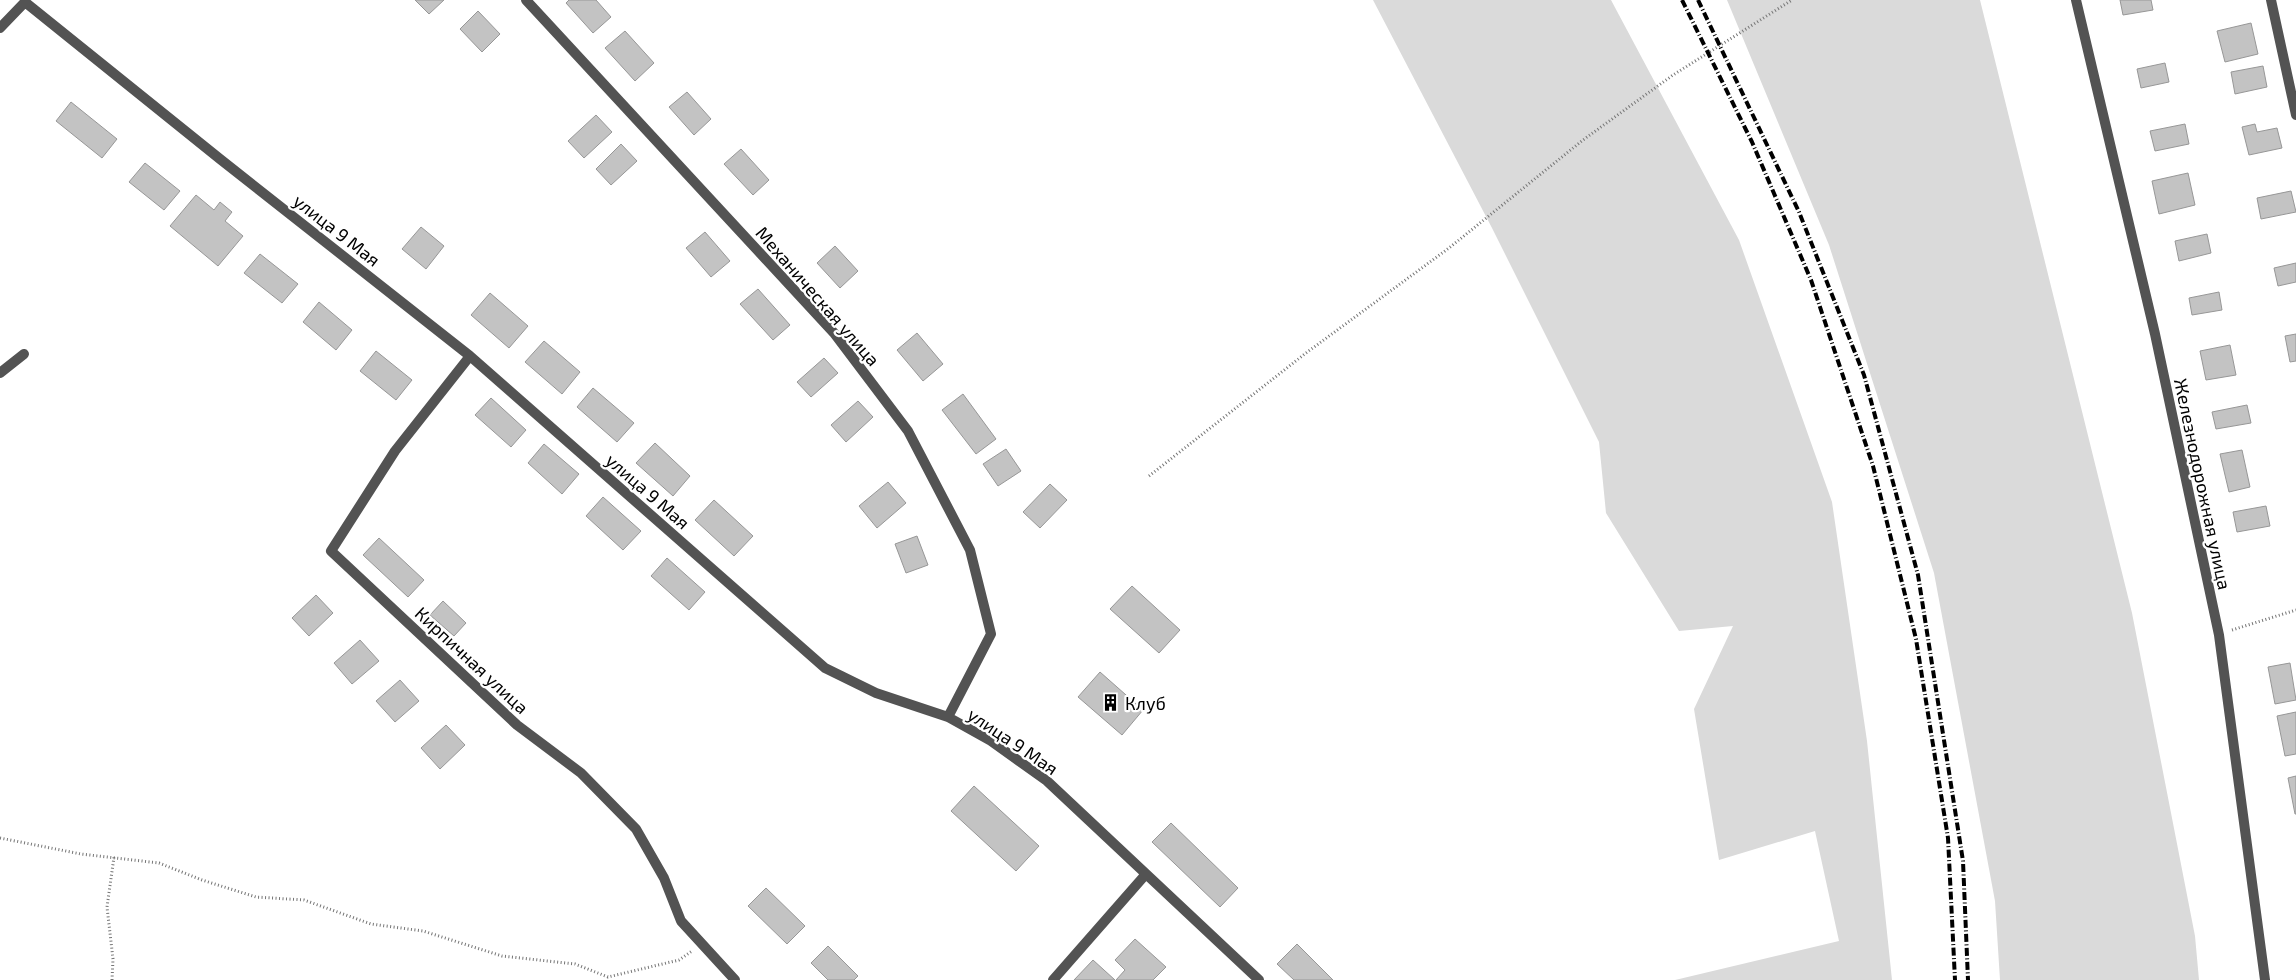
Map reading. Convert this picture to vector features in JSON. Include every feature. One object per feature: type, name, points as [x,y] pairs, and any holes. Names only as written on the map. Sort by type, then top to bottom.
[{"type":"street","name":"Механическая улица","points":[[526,0],[834,334],[908,431],[970,550],[991,634],[948,717]]},
{"type":"street","name":"Железнодорожная улица","points":[[2076,0],[2155,334],[2219,635],[2265,980]]},
{"type":"street","points":[[2272,0],[2296,114]]},
{"type":"street","name":"улица 9 Мая","points":[[25,1],[220,159],[470,356],[825,668],[876,693],[948,717],[991,741],[1047,781],[1259,980]]},
{"type":"street","points":[[0,28],[25,1]]},
{"type":"street","points":[[0,373],[24,354]]},
{"type":"street","name":"Кирпичная улица","points":[[470,356],[395,451],[331,551],[517,725],[581,773],[636,829],[664,878],[681,921],[735,980]]},
{"type":"street","points":[[1053,980],[1146,874]]},
{"type":"path","points":[[1149,476],[1306,353],[1450,248],[1583,140],[1673,75],[1792,0]]},
{"type":"path","points":[[2219,635],[2296,610]]},
{"type":"path","points":[[0,838],[81,854],[114,856],[160,863],[202,880],[256,897],[304,900],[371,924],[423,931],[502,956],[575,964],[608,978],[679,960],[702,944]]},
{"type":"path","points":[[112,980],[113,959],[107,907],[114,856]]},
{"type":"shaded area","points":[[1373,0],[1611,0],[1739,240],[1832,502],[1867,741],[1892,980],[1675,980],[1839,941],[1815,831],[1719,860],[1694,709],[1733,626],[1679,631],[1606,513],[1599,442],[1492,228]]},
{"type":"shaded area","points":[[1727,0],[1980,0],[2132,613],[2195,936],[2199,980],[2000,980],[1995,901],[1934,573],[1829,245]]},
{"type":"building","points":[[415,0],[444,0],[429,14]]},
{"type":"building","points":[[569,0],[596,0],[611,17],[593,33],[566,3]]},
{"type":"building","points":[[2120,0],[2151,0],[2153,10],[2123,15]]},
{"type":"building","points":[[478,11],[500,34],[482,52],[460,29]]},
{"type":"building","points":[[2251,23],[2258,54],[2225,62],[2217,31]]},
{"type":"building","points":[[625,31],[654,63],[635,81],[605,48]]},
{"type":"building","points":[[2165,63],[2169,82],[2141,88],[2137,69]]},
{"type":"building","points":[[2263,66],[2267,87],[2235,94],[2231,72]]},
{"type":"building","points":[[687,92],[711,119],[694,135],[669,107]]},
{"type":"building","points":[[71,102],[117,139],[102,158],[56,121]]},
{"type":"building","points":[[596,115],[612,132],[584,158],[568,141]]},
{"type":"building","points":[[2185,124],[2189,144],[2155,151],[2150,131]]},
{"type":"building","points":[[2255,124],[2257,132],[2277,128],[2282,148],[2249,155],[2242,127]]},
{"type":"building","points":[[621,144],[637,161],[611,185],[596,169]]},
{"type":"building","points":[[741,149],[769,180],[753,195],[724,164]]},
{"type":"building","points":[[145,163],[180,191],[164,210],[129,182]]},
{"type":"building","points":[[2188,173],[2195,205],[2159,214],[2152,181]]},
{"type":"building","points":[[2291,191],[2296,212],[2261,219],[2257,198]]},
{"type":"building","points":[[196,195],[214,210],[220,202],[232,212],[225,221],[243,236],[218,266],[170,226]]},
{"type":"building","points":[[421,227],[444,246],[426,269],[402,249]]},
{"type":"building","points":[[705,232],[730,261],[711,277],[686,248]]},
{"type":"building","points":[[2207,234],[2211,253],[2179,261],[2175,241]]},
{"type":"building","points":[[835,246],[858,271],[840,288],[817,263]]},
{"type":"building","points":[[260,254],[298,284],[282,303],[244,273]]},
{"type":"building","points":[[2296,263],[2296,282],[2278,286],[2274,268]]},
{"type":"building","points":[[758,289],[790,325],[773,340],[740,304]]},
{"type":"building","points":[[2219,292],[2222,310],[2192,315],[2189,298]]},
{"type":"building","points":[[490,293],[528,326],[509,348],[471,315]]},
{"type":"building","points":[[319,302],[352,330],[336,350],[303,322]]},
{"type":"building","points":[[917,333],[943,364],[923,381],[897,350]]},
{"type":"building","points":[[2296,334],[2296,361],[2290,362],[2285,336]]},
{"type":"building","points":[[544,341],[580,372],[562,394],[525,362]]},
{"type":"building","points":[[2230,345],[2236,375],[2206,380],[2200,351]]},
{"type":"building","points":[[376,351],[412,380],[396,400],[360,371]]},
{"type":"building","points":[[824,358],[838,373],[811,397],[797,382]]},
{"type":"building","points":[[593,388],[634,423],[617,442],[577,407]]},
{"type":"building","points":[[963,394],[996,439],[976,454],[942,410]]},
{"type":"building","points":[[491,398],[526,430],[511,447],[475,415]]},
{"type":"building","points":[[858,401],[873,417],[846,442],[831,425]]},
{"type":"building","points":[[2247,405],[2251,423],[2216,429],[2212,412]]},
{"type":"building","points":[[655,443],[690,476],[673,496],[636,463]]},
{"type":"building","points":[[544,444],[579,474],[562,494],[528,463]]},
{"type":"building","points":[[1006,449],[1021,471],[998,486],[983,464]]},
{"type":"building","points":[[2242,450],[2250,487],[2229,492],[2220,454]]},
{"type":"building","points":[[888,482],[906,503],[877,528],[859,506]]},
{"type":"building","points":[[1050,484],[1067,500],[1040,528],[1023,512]]},
{"type":"building","points":[[603,497],[641,531],[623,550],[586,516]]},
{"type":"building","points":[[714,500],[753,536],[734,556],[695,520]]},
{"type":"building","points":[[2266,506],[2270,526],[2237,532],[2233,512]]},
{"type":"building","points":[[917,536],[928,565],[906,573],[895,544]]},
{"type":"building","points":[[379,538],[424,580],[408,597],[363,555]]},
{"type":"building","points":[[667,558],[705,592],[689,610],[651,576]]},
{"type":"building","points":[[1132,586],[1180,630],[1159,653],[1110,609]]},
{"type":"building","points":[[316,595],[333,613],[309,636],[292,618]]},
{"type":"building","points":[[443,601],[466,623],[454,636],[430,615]]},
{"type":"building","points":[[360,640],[379,661],[352,684],[334,663]]},
{"type":"building","points":[[2290,663],[2296,700],[2275,704],[2268,667]]},
{"type":"building","name":"Клуб","points":[[1100,672],[1143,710],[1122,735],[1078,697]]},
{"type":"building","points":[[400,680],[419,701],[395,722],[376,701]]},
{"type":"building","points":[[2296,712],[2296,754],[2285,756],[2277,716]]},
{"type":"building","points":[[446,725],[465,745],[440,769],[421,748]]},
{"type":"building","points":[[2296,776],[2296,814],[2295,814],[2288,778]]},
{"type":"building","points":[[974,786],[1039,846],[1016,871],[951,811]]},
{"type":"building","points":[[1171,823],[1238,888],[1220,907],[1152,842]]},
{"type":"building","points":[[766,888],[805,926],[787,944],[748,906]]},
{"type":"building","points":[[1135,939],[1166,967],[1153,980],[1116,980],[1125,970],[1115,960]]},
{"type":"building","points":[[1297,944],[1333,980],[1294,980],[1277,964]]},
{"type":"building","points":[[828,946],[858,976],[854,980],[828,980],[811,963]]},
{"type":"building","points":[[1093,960],[1115,980],[1074,980]]},
{"type":"railway","points":[[1682,0],[1752,142],[1811,280],[1873,466],[1916,639],[1948,838],[1955,980]]},
{"type":"railway","points":[[1698,0],[1799,212],[1864,375],[1918,575],[1963,861],[1968,980]]},
{"type":"place","name":"Клуб","points":[[1111,703]]}]
